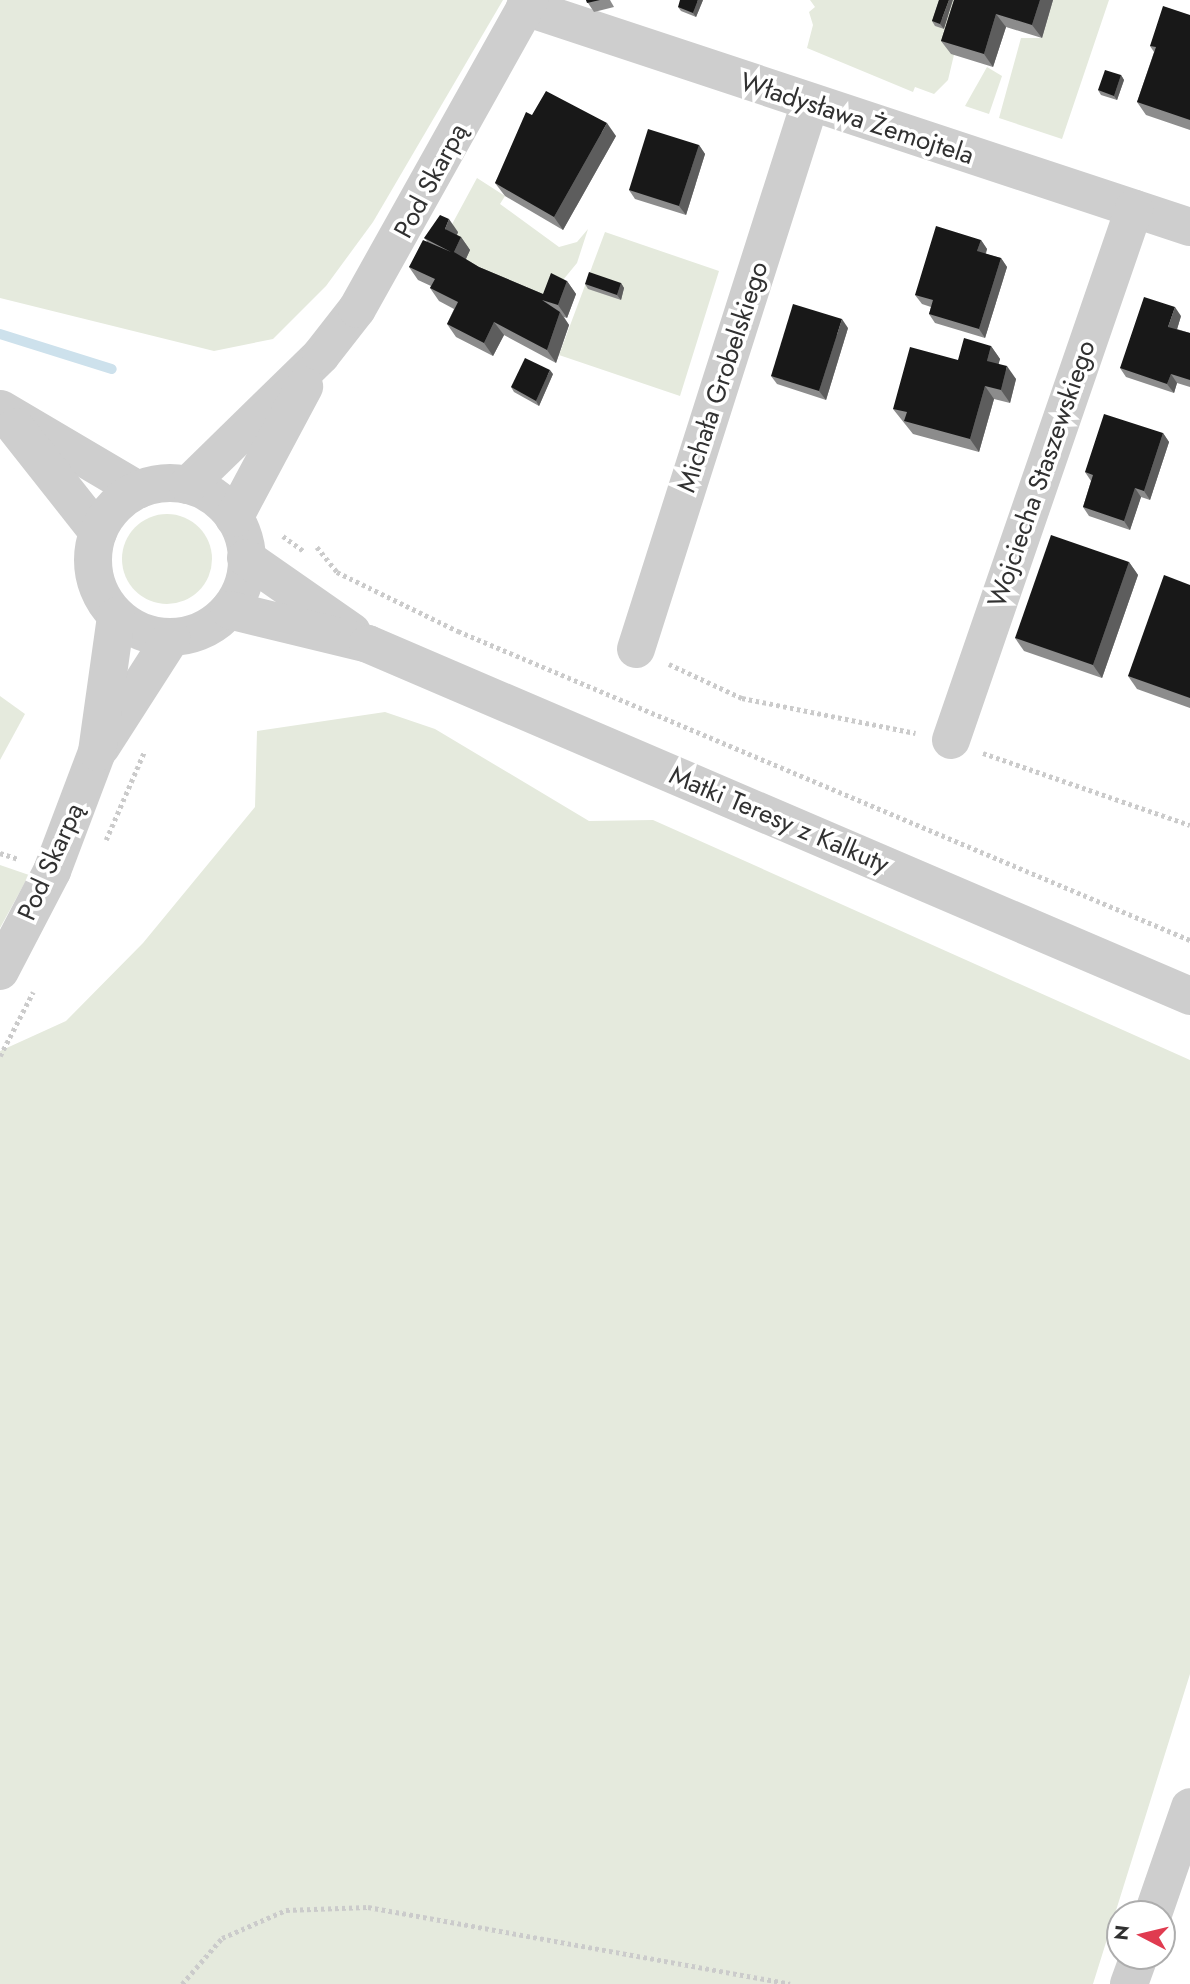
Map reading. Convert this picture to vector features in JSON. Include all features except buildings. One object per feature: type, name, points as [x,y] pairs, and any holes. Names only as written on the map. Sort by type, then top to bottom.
[{"type":"street","name":"Władysława Żemojtela","points":[[528,4],[810,106],[1190,227]]},
{"type":"street","name":"Pod Skarpą","points":[[233,518],[321,355],[387,262],[528,4]]},
{"type":"street","name":"Michała Grobelskiego","points":[[636,649],[810,106]]},
{"type":"street","name":"Wojciecha Staszewskiego","points":[[951,740],[1134,209]]},
{"type":"street","name":"Pod Skarpą","points":[[188,485],[321,355]]},
{"type":"street","points":[[0,409],[138,490]]},
{"type":"street","points":[[0,409],[98,532]]},
{"type":"street","points":[[188,485],[209,494],[233,518],[246,558],[229,610],[203,629],[171,638],[149,635],[117,616],[96,586],[98,532],[108,514],[138,490],[188,485]]},
{"type":"street","name":"Matki Teresy z Kalkuty","points":[[246,558],[368,644]]},
{"type":"street","name":"Matki Teresy z Kalkuty","points":[[229,610],[368,644],[1190,996]]},
{"type":"street","name":"Pod Skarpą","points":[[97,752],[117,616]]},
{"type":"street","name":"Pod Skarpą","points":[[0,971],[52,871],[97,752],[171,638]]},
{"type":"street","points":[[1158,1900],[1190,1807]]},
{"type":"path","points":[[312,540],[337,572],[458,631],[1190,940]]},
{"type":"path","points":[[289,589],[317,547]]},
{"type":"path","points":[[182,1984],[222,1938],[286,1910],[368,1907],[790,1984]]},
{"type":"shaded area","points":[[0,0],[503,0],[373,222],[326,286],[273,339],[214,351],[0,298]]},
{"type":"shaded area","points":[[810,0],[967,0],[948,80],[934,94],[915,87],[913,92],[807,48],[813,25],[809,12],[815,7]]},
{"type":"shaded area","points":[[1053,0],[1109,0],[1062,139],[999,118],[1021,38],[1042,38]]},
{"type":"shaded area","points":[[987,67],[1002,76],[989,114],[965,106]]},
{"type":"shaded area","points":[[477,178],[505,196],[500,204],[559,247],[577,242],[588,229],[577,263],[544,303],[463,265],[450,228]]},
{"type":"shaded area","points":[[605,232],[719,271],[680,396],[559,355]]},
{"type":"shaded area","points":[[167,514],[184,518],[199,527],[208,542],[212,559],[208,576],[199,591],[184,600],[167,604],[150,600],[135,591],[126,576],[122,559],[126,542],[135,527],[150,518]]},
{"type":"shaded area","points":[[0,696],[25,714],[0,760]]},
{"type":"shaded area","points":[[385,712],[435,729],[589,821],[653,820],[1190,1060],[1190,1674],[1119,1900],[1106,1900],[1106,1942],[1093,1984],[0,1984],[0,1051],[66,1021],[143,943],[255,807],[257,731]]},
{"type":"shaded area","points":[[0,865],[29,875],[0,928]]},
{"type":"waterway","points":[[0,334],[112,369]]}]
